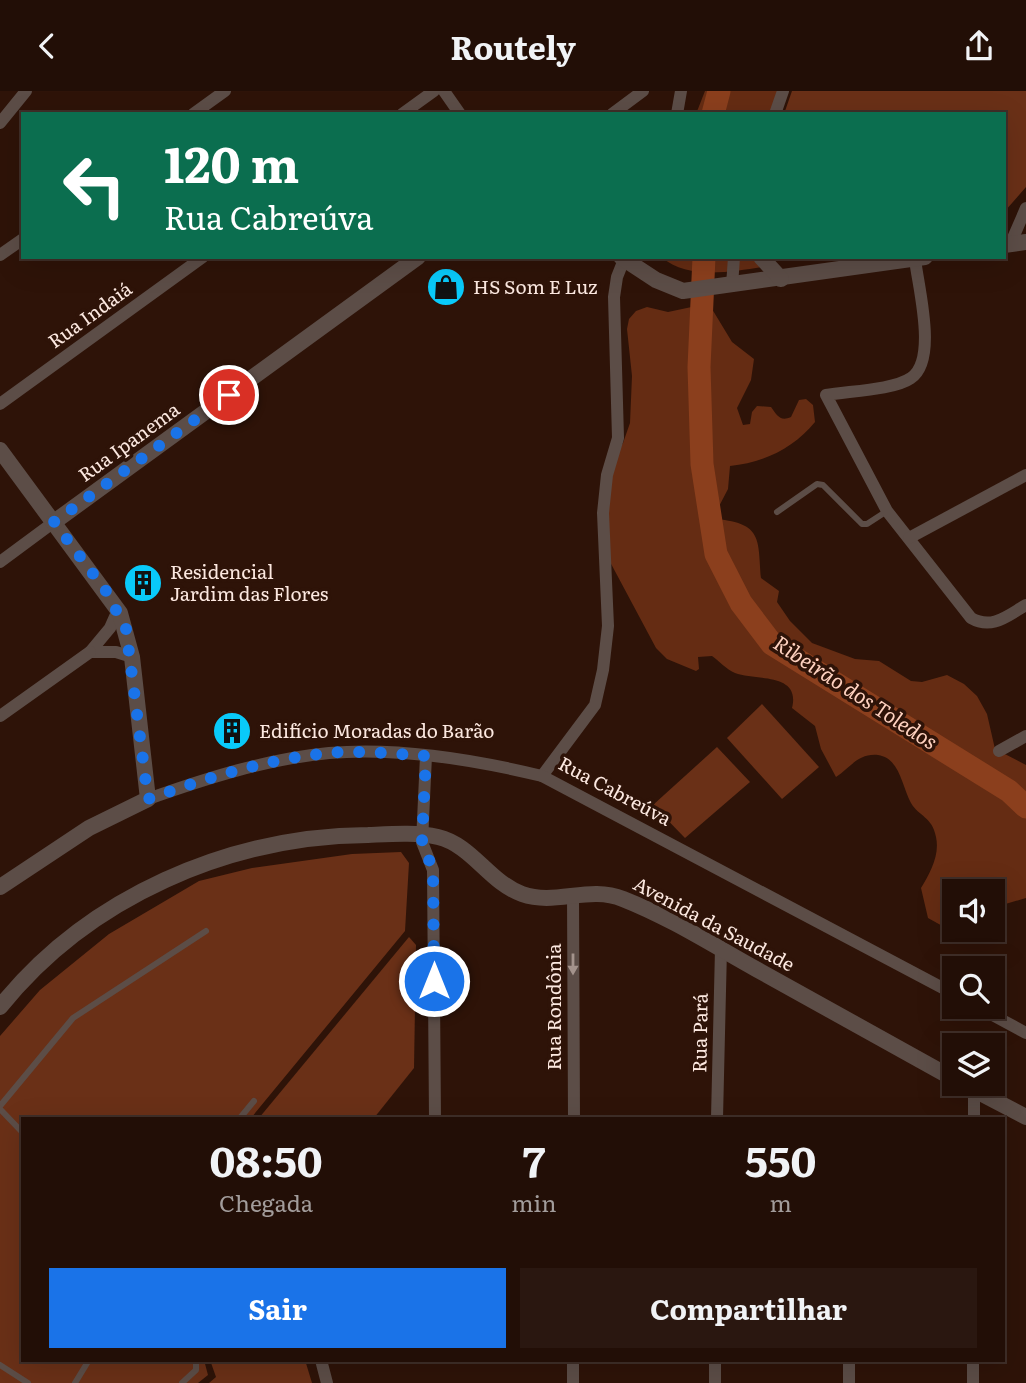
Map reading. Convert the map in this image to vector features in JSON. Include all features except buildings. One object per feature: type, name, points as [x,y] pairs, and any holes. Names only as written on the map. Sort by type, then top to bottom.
[{"type":"street","points":[[0,123],[26,91]]},
{"type":"street","points":[[196,112],[225,91]]},
{"type":"street","points":[[405,112],[434,91]]},
{"type":"street","points":[[444,91],[459,112]]},
{"type":"street","points":[[615,112],[643,91]]},
{"type":"street","points":[[677,112],[681,91]]},
{"type":"street","points":[[776,112],[783,91]]},
{"type":"street","points":[[1013,244],[1026,208]]},
{"type":"street","points":[[0,255],[21,240]]},
{"type":"street","name":"Rua Indaiá","points":[[0,404],[200,259]]},
{"type":"street","name":"Rua Ipanema","points":[[0,562],[415,259]]},
{"type":"street","points":[[542,776],[595,705],[603,670],[608,626],[603,513],[607,475],[618,438],[614,297],[624,259]]},
{"type":"street","points":[[625,259],[656,280],[683,291],[913,259]]},
{"type":"street","points":[[727,286],[734,259]]},
{"type":"street","points":[[763,259],[781,279]]},
{"type":"street","points":[[920,259],[926,347],[919,369],[902,382],[826,395],[887,512],[971,618],[982,624],[995,623],[1026,605]]},
{"type":"street","points":[[0,450],[118,610],[132,657],[148,799]]},
{"type":"street","points":[[909,538],[1026,475]]},
{"type":"street","points":[[0,716],[90,652],[110,628],[118,610]]},
{"type":"street","points":[[90,652],[116,652],[132,657]]},
{"type":"street","points":[[999,751],[1026,736]]},
{"type":"street","name":"Rua Cabreúva","points":[[0,887],[89,828],[148,799],[214,776],[283,760],[332,753],[426,756],[542,776],[942,988]]},
{"type":"street","points":[[426,756],[422,836],[433,870],[435,1117]]},
{"type":"street","name":"Avenida da Saudade","points":[[0,1007],[44,960],[83,929],[178,874],[233,853],[293,841],[342,835],[437,837],[456,845],[502,884],[523,894],[540,898],[591,892],[623,899],[721,949],[942,1072]]},
{"type":"street","name":"Rua Rondônia","points":[[573,896],[573,1117]]},
{"type":"street","name":"Rua Pará","points":[[717,1117],[721,949]]},
{"type":"street","points":[[1000,1019],[1026,1033]]},
{"type":"street","points":[[969,1096],[974,1117]]},
{"type":"street","points":[[985,1096],[1026,1117]]},
{"type":"street","points":[[322,1362],[327,1383]]},
{"type":"street","points":[[573,1362],[573,1383]]},
{"type":"street","points":[[715,1362],[715,1383]]},
{"type":"street","points":[[849,1362],[849,1383]]},
{"type":"street","points":[[974,1362],[974,1383]]},
{"type":"lane","points":[[777,512],[817,484],[823,485],[862,524],[867,524],[887,512]]},
{"type":"lane","points":[[21,1131],[0,1107],[73,1018],[206,931]]},
{"type":"lane","points":[[241,1117],[254,1101]]},
{"type":"lane","points":[[75,1383],[88,1362]]},
{"type":"lane","points":[[182,1383],[196,1370],[195,1362]]},
{"type":"lane","points":[[0,1365],[28,1383]]},
{"type":"shaded area","points":[[705,91],[778,91],[773,112],[697,112]]},
{"type":"shaded area","points":[[792,91],[1026,91],[1026,187],[1006,210],[1006,112],[785,112]]},
{"type":"shaded area","points":[[664,259],[759,259],[762,267],[710,273],[672,264]]},
{"type":"shaded area","points":[[701,305],[712,309],[732,342],[754,359],[751,380],[737,408],[743,425],[750,424],[752,412],[757,406],[771,407],[784,419],[791,417],[799,400],[806,399],[813,405],[815,422],[788,447],[754,462],[730,466],[728,489],[715,514],[717,519],[742,525],[755,535],[761,578],[779,591],[777,602],[790,621],[812,643],[855,659],[879,661],[911,681],[922,682],[947,675],[964,684],[977,696],[987,714],[995,749],[1026,765],[1026,898],[1005,904],[1005,879],[942,879],[942,926],[928,918],[921,888],[935,857],[936,837],[932,825],[911,803],[896,767],[891,762],[878,755],[865,756],[836,777],[821,749],[815,726],[792,708],[793,696],[790,688],[774,680],[735,673],[712,656],[698,657],[699,669],[696,671],[667,659],[656,648],[609,560],[605,475],[623,443],[630,423],[632,376],[627,329],[629,319],[636,311],[647,307],[668,312]]},
{"type":"shaded area","points":[[762,704],[819,767],[782,799],[727,738]]},
{"type":"shaded area","points":[[717,747],[750,782],[685,838],[653,805]]},
{"type":"shaded area","points":[[401,852],[409,863],[405,931],[252,1117],[21,1117],[21,1362],[205,1362],[208,1375],[198,1383],[0,1383],[0,1036],[40,990],[109,934],[199,881],[252,868],[352,854]]},
{"type":"shaded area","points":[[409,937],[416,945],[414,1068],[375,1117],[260,1117]]},
{"type":"shaded area","points":[[211,1362],[306,1362],[312,1383],[209,1383],[216,1377]]},
{"type":"waterway","name":"Ribeirão dos Toledos","points":[[714,112],[719,91]]},
{"type":"waterway","name":"Ribeirão dos Toledos","points":[[704,259],[699,367],[702,464],[716,554],[741,603],[772,644],[1009,791],[1026,807]]},
{"type":"place","name":"HS Som E Luz","points":[[446,287]]},
{"type":"place","name":"Residencial Jardim das Flores","points":[[143,583]]},
{"type":"place","name":"Edifício Moradas do Barão","points":[[232,731]]},
{"type":"route","points":[[229,395],[54,522],[106,591],[120,613],[126,629],[132,657],[148,799],[214,776],[283,760],[332,753],[426,756],[422,842],[433,870],[434,981]]}]
